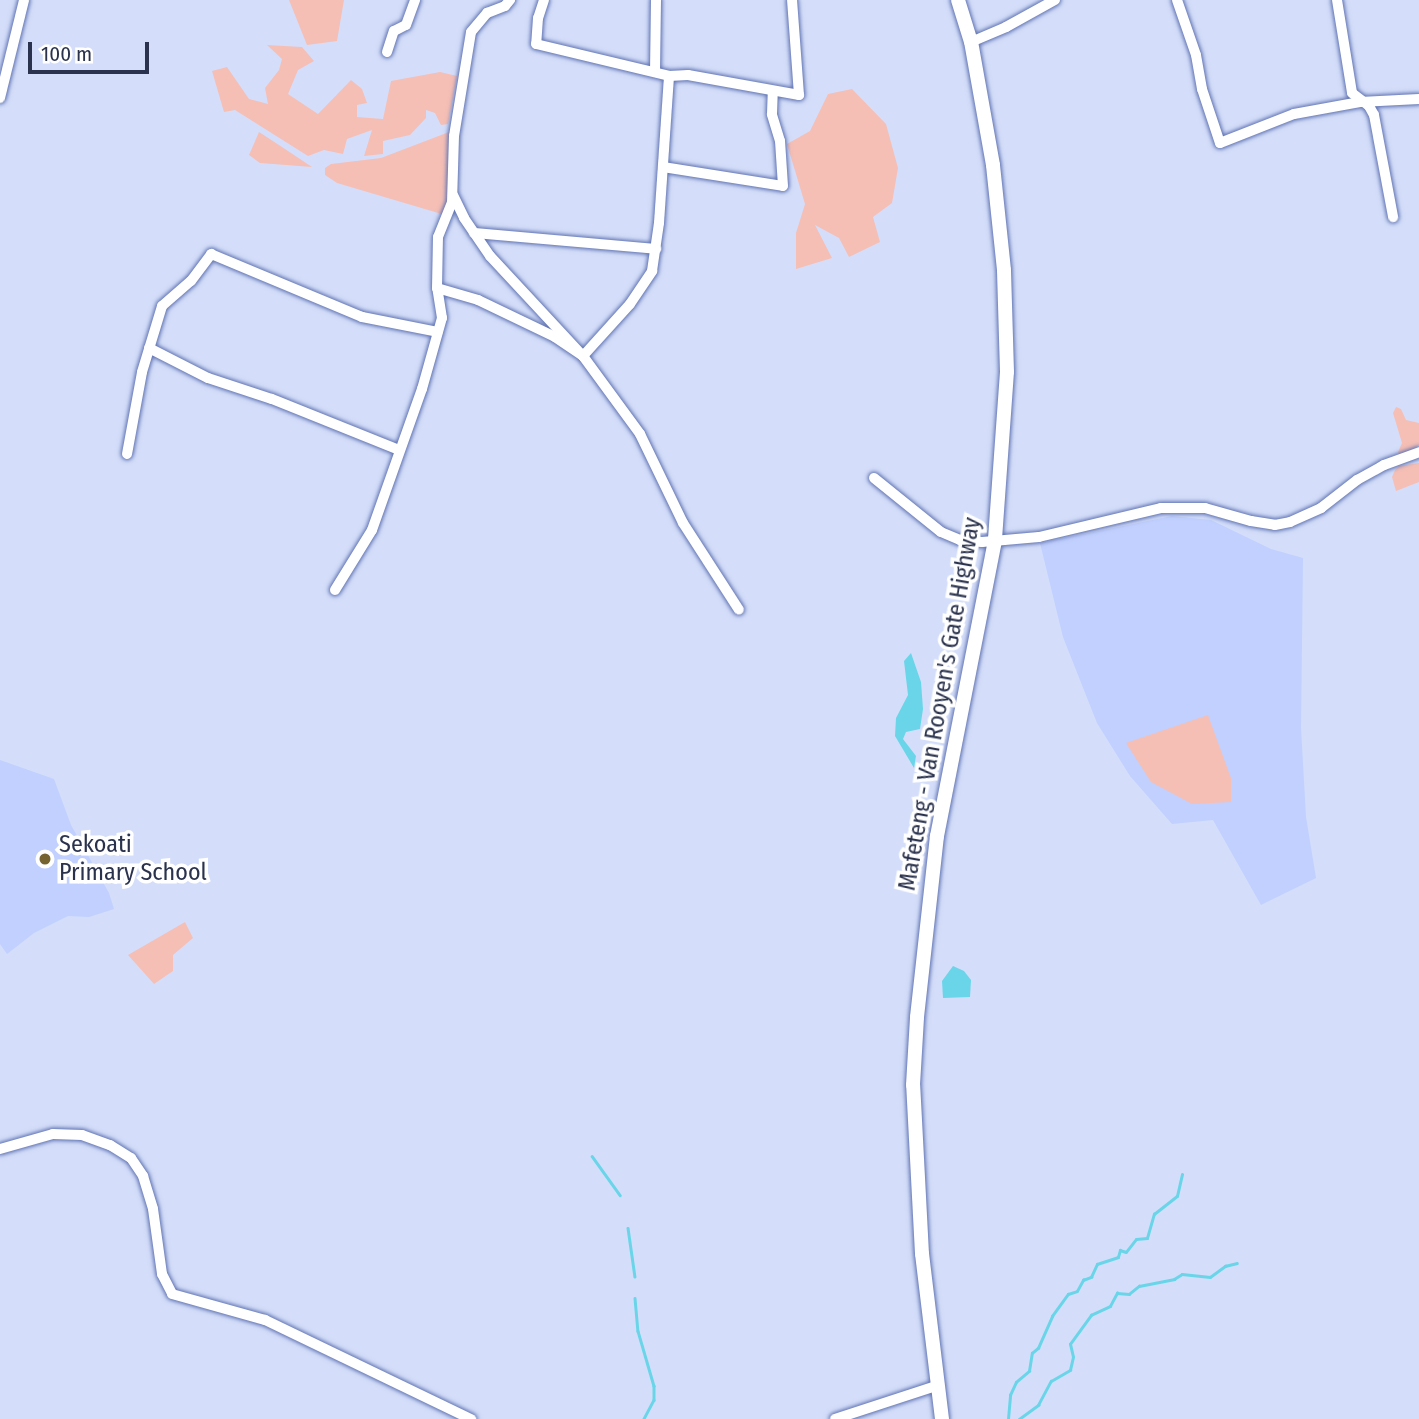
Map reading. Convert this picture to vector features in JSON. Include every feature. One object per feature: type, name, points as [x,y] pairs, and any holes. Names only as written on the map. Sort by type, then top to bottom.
[{"type":"main road","name":"Mafeteng - Van Rooyen's Gate Highway","points":[[942,1419],[922,1254],[914,1085],[916,1017],[934,849],[995,539],[1007,372],[1004,270],[993,165],[971,42],[958,0]]},
{"type":"street","points":[[0,98],[24,0]]},
{"type":"street","points":[[387,52],[394,31],[405,25],[415,0]]},
{"type":"street","points":[[335,590],[372,530],[422,390],[442,318],[437,288],[438,237],[453,194],[454,136],[471,32],[487,13],[505,6],[510,0]]},
{"type":"street","points":[[544,0],[538,18],[536,44],[668,76],[688,75],[799,95],[792,0]]},
{"type":"street","points":[[655,72],[656,0]]},
{"type":"street","points":[[971,42],[1006,27],[1055,0]]},
{"type":"street","points":[[1177,0],[1196,55],[1202,89],[1220,143],[1283,117],[1360,102],[1419,99]]},
{"type":"street","points":[[1337,0],[1352,93],[1360,102],[1369,106],[1374,116],[1393,217]]},
{"type":"street","points":[[583,356],[630,304],[652,271],[663,167],[668,76]]},
{"type":"street","points":[[663,167],[783,186],[780,141],[772,114],[773,90]]},
{"type":"street","points":[[453,194],[474,233],[491,256],[583,356],[640,434],[683,523],[739,610]]},
{"type":"street","points":[[474,233],[656,249]]},
{"type":"street","points":[[127,454],[149,348],[162,306],[191,281],[211,254],[362,317],[438,332]]},
{"type":"street","points":[[437,288],[478,300],[555,337],[583,356]]},
{"type":"street","points":[[149,348],[208,378],[272,399],[399,450]]},
{"type":"street","points":[[874,478],[941,532],[960,540],[982,542],[1039,537],[1161,508],[1205,508],[1275,525],[1290,522],[1321,508],[1357,480],[1384,465],[1419,452]]},
{"type":"street","points":[[0,1149],[53,1134],[82,1135],[110,1145],[131,1158],[143,1176],[153,1209],[162,1274],[172,1294],[265,1320],[471,1419]]},
{"type":"street","points":[[835,1419],[936,1386]]},
{"type":"shaded area","points":[[289,0],[344,0],[337,41],[307,45]]},
{"type":"shaded area","points":[[267,45],[302,47],[314,61],[298,70],[288,94],[318,114],[351,80],[362,89],[367,103],[357,105],[357,117],[383,119],[391,81],[440,72],[457,76],[448,124],[441,125],[435,113],[426,110],[426,118],[410,135],[383,141],[383,154],[364,156],[372,130],[347,139],[343,154],[324,150],[308,156],[235,110],[224,112],[212,71],[227,67],[249,99],[268,104],[265,88],[279,70],[282,59]]},
{"type":"shaded area","points":[[852,89],[886,124],[898,168],[892,203],[873,217],[880,242],[849,257],[839,238],[815,225],[832,258],[796,269],[796,233],[805,204],[787,144],[810,131],[828,94]]},
{"type":"shaded area","points":[[259,132],[312,167],[260,163],[249,155]]},
{"type":"shaded area","points":[[449,132],[450,196],[445,215],[337,183],[325,175],[325,168],[331,164],[381,158]]},
{"type":"shaded area","points":[[1396,407],[1401,409],[1406,420],[1419,423],[1419,445],[1401,458],[1398,452],[1402,443],[1393,413]]},
{"type":"shaded area","points":[[1419,463],[1419,482],[1396,491],[1392,477],[1395,470],[1399,466]]},
{"type":"shaded area","points":[[1172,516],[1211,520],[1271,549],[1303,558],[1301,728],[1306,817],[1316,878],[1261,905],[1213,820],[1172,824],[1130,776],[1097,723],[1063,637],[1040,543]]},
{"type":"shaded area","points":[[911,653],[921,682],[923,709],[920,729],[906,732],[903,739],[916,756],[914,768],[895,736],[896,718],[908,695],[904,661]]},
{"type":"shaded area","points":[[1208,715],[1231,778],[1231,802],[1192,804],[1151,782],[1126,743]]},
{"type":"shaded area","name":"Sekoati Primary School","points":[[0,760],[54,779],[71,825],[109,893],[114,909],[89,917],[68,916],[34,933],[7,954],[0,944]]},
{"type":"shaded area","points":[[185,922],[193,938],[173,955],[173,971],[154,984],[128,955]]},
{"type":"shaded area","points":[[953,966],[964,971],[971,980],[970,997],[943,998],[942,981]]},
{"type":"waterway","points":[[592,1156],[620,1195]]},
{"type":"waterway","points":[[1008,1419],[1010,1395],[1016,1382],[1029,1371],[1032,1353],[1038,1348],[1052,1316],[1068,1294],[1077,1291],[1083,1280],[1091,1277],[1097,1264],[1118,1257],[1120,1250],[1126,1252],[1136,1239],[1147,1238],[1154,1214],[1177,1196],[1182,1175]]},
{"type":"waterway","points":[[628,1228],[635,1277]]},
{"type":"waterway","points":[[1019,1419],[1038,1405],[1051,1381],[1070,1370],[1073,1357],[1070,1344],[1091,1315],[1110,1306],[1117,1293],[1129,1294],[1139,1286],[1174,1279],[1182,1274],[1210,1277],[1225,1266],[1237,1263]]},
{"type":"waterway","points":[[635,1298],[638,1331],[654,1386],[654,1400],[644,1419]]},
{"type":"place","name":"Sekoati Primary School","points":[[45,859]]}]
